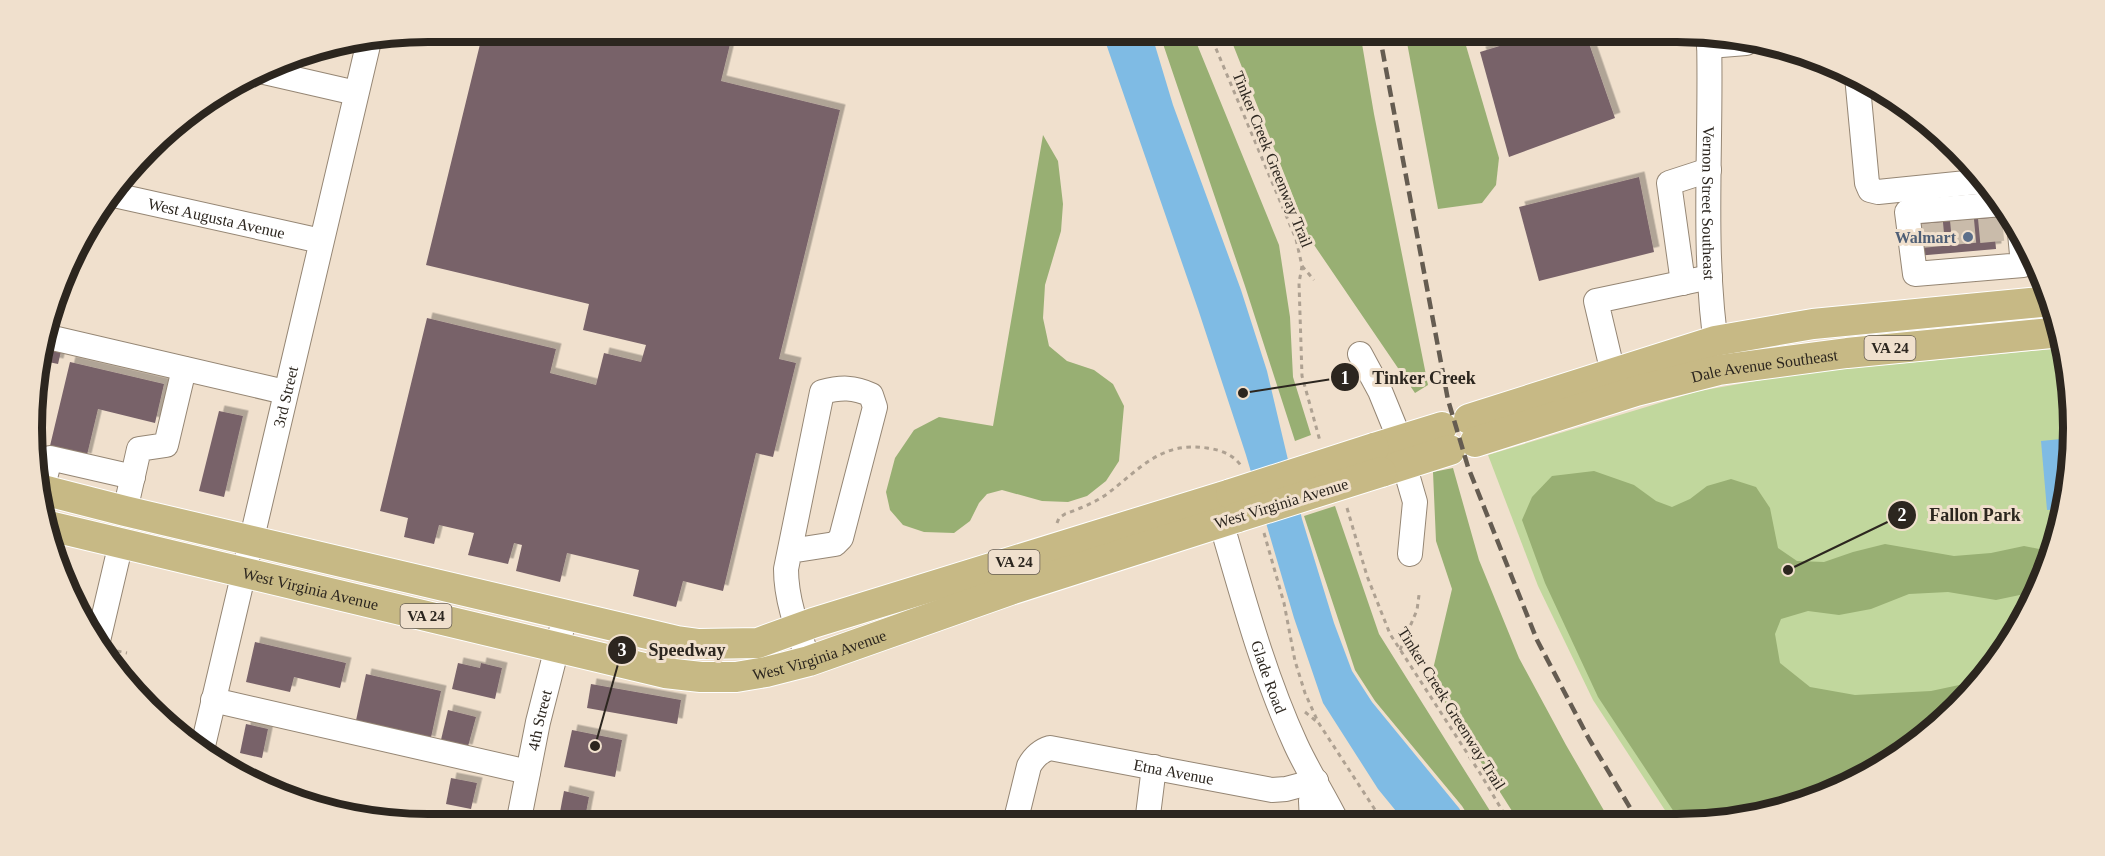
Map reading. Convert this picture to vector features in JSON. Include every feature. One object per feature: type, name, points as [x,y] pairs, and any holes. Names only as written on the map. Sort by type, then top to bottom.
[{"type":"main road","name":"Dale Avenue Southeast","points":[[1390,456],[1459,435],[1636,391],[1717,356],[1813,324],[2042,302]]},
{"type":"main road","name":"Dale Avenue Southeast","points":[[1459,435],[1613,373],[1717,356],[1847,352],[2051,333]]},
{"type":"main road","name":"West Virginia Avenue","points":[[55,527],[665,673],[701,677],[736,676],[766,672],[809,661],[1390,456]]},
{"type":"main road","name":"West Virginia Avenue","points":[[47,491],[565,616],[699,644],[758,643],[813,623],[1230,511]]},
{"type":"street","name":"Vernon Street Southeast","points":[[1709,44],[1710,277],[1717,356]]},
{"type":"street","name":"3rd Street","points":[[204,742],[368,47]]},
{"type":"street","points":[[274,74],[356,93]]},
{"type":"street","points":[[1858,87],[1867,183],[1870,190],[1924,208],[1961,214],[1994,209]]},
{"type":"street","points":[[1683,283],[1669,183],[1709,170]]},
{"type":"street","points":[[1977,185],[1924,208],[1907,212],[1915,274],[1935,263],[1994,258],[2023,265],[2022,255]]},
{"type":"street","name":"West Augusta Avenue","points":[[120,196],[321,241]]},
{"type":"street","points":[[1613,373],[1596,301],[1710,277]]},
{"type":"street","points":[[1998,338],[2048,322]]},
{"type":"street","points":[[53,338],[285,392]]},
{"type":"street","points":[[1360,354],[1380,391],[1390,456],[1415,502],[1410,554]]},
{"type":"street","points":[[125,511],[139,448],[166,445],[184,369]]},
{"type":"street","points":[[789,551],[835,544],[841,538],[875,407],[871,395],[858,389],[839,387],[822,392],[789,551],[786,569],[786,584],[797,630],[809,661]]},
{"type":"street","points":[[45,474],[50,458],[133,477]]},
{"type":"street","name":"Glade Road","points":[[1230,511],[1259,649],[1297,746],[1333,814]]},
{"type":"street","points":[[100,631],[121,543]]},
{"type":"street","name":"4th Street","points":[[520,814],[538,722],[565,616]]},
{"type":"street","points":[[213,700],[528,772]]},
{"type":"street","name":"Etna Avenue","points":[[1017,814],[1029,766],[1042,750],[1057,748],[1272,790],[1286,789],[1316,781]]},
{"type":"street","points":[[1148,814],[1154,767]]},
{"type":"street","points":[[1311,814],[1311,801],[1316,781]]},
{"type":"path","name":"Tinker Creek Greenway Trail","points":[[1213,42],[1296,239],[1302,266],[1299,283],[1302,376],[1320,440]]},
{"type":"path","points":[[1302,266],[1314,280]]},
{"type":"path","name":"Tinker Creek Greenway Trail","points":[[1345,502],[1367,576],[1390,634],[1504,814]]},
{"type":"path","points":[[1400,650],[1412,624],[1419,595]]},
{"type":"green space","points":[[1162,42],[1196,42],[1279,245],[1290,317],[1293,377],[1311,435],[1295,441]]},
{"type":"green space","points":[[1232,42],[1362,42],[1428,385],[1415,393],[1310,239]]},
{"type":"green space","points":[[1407,42],[1465,42],[1499,158],[1496,185],[1482,203],[1438,209]]},
{"type":"green space","points":[[1043,135],[1058,161],[1063,204],[1061,231],[1045,285],[1043,318],[1049,346],[1067,361],[1094,370],[1113,384],[1124,406],[1119,461],[1106,481],[1087,496],[1068,502],[1042,501],[1002,490],[987,494],[979,503],[970,521],[954,533],[924,532],[903,525],[890,510],[886,492],[895,458],[914,430],[939,417],[993,426]]},
{"type":"green space","points":[[2055,349],[2062,403],[2062,453],[2056,503],[2043,552],[2023,599],[1983,663],[1967,683],[1932,718],[1891,749],[1825,785],[1777,801],[1727,811],[1667,814],[1593,700],[1538,586],[1488,455],[1699,391],[1802,373]]},
{"type":"green space","points":[[1453,468],[1479,560],[1519,658],[1606,814],[1514,814],[1430,682],[1452,589],[1436,541],[1433,472]]},
{"type":"green space","points":[[1594,471],[1634,485],[1656,501],[1672,507],[1690,499],[1707,486],[1731,479],[1756,487],[1770,508],[1778,548],[1797,561],[1824,562],[1885,544],[1954,556],[1991,553],[2024,546],[2044,550],[2025,594],[1996,600],[1948,592],[1909,594],[1871,609],[1839,615],[1808,611],[1781,619],[1775,634],[1780,663],[1810,687],[1855,695],[1931,691],[1967,683],[1932,718],[1912,734],[1870,762],[1825,785],[1752,807],[1675,814],[1598,697],[1545,583],[1522,520],[1532,497],[1552,476]]},
{"type":"green space","points":[[1335,506],[1379,634],[1492,814],[1467,814],[1375,701],[1355,670],[1304,516]]},
{"type":"water","points":[[1105,42],[1154,42],[1173,105],[1241,290],[1267,371],[1302,519],[1334,623],[1352,671],[1372,702],[1462,814],[1398,814],[1378,789],[1323,703],[1294,618],[1246,455]]},
{"type":"water","points":[[2063,439],[2060,478],[2054,510],[2047,510],[2041,441]]},
{"type":"building","points":[[481,42],[731,42],[721,81],[840,110],[779,359],[796,363],[773,457],[756,453],[723,591],[683,581],[676,607],[633,596],[639,570],[567,553],[560,582],[516,571],[522,545],[514,543],[508,564],[468,555],[474,533],[439,525],[434,544],[404,537],[408,518],[380,511],[427,318],[556,349],[550,373],[596,385],[604,353],[641,362],[646,345],[583,330],[589,304],[426,265]]},
{"type":"building","points":[[1513,42],[1588,42],[1615,118],[1509,157],[1480,52]]},
{"type":"building","points":[[1639,177],[1654,252],[1539,281],[1519,207]]},
{"type":"building","points":[[1993,217],[1996,249],[1916,256],[1913,224]]},
{"type":"building","points":[[52,341],[63,343],[58,364],[48,362]]},
{"type":"building","points":[[70,362],[164,384],[155,423],[98,409],[86,459],[49,450]]},
{"type":"building","points":[[219,411],[243,416],[224,497],[199,491]]},
{"type":"building","points":[[255,642],[346,663],[340,688],[294,677],[290,692],[246,682]]},
{"type":"building","points":[[458,663],[480,668],[481,663],[502,668],[495,699],[452,689]]},
{"type":"building","points":[[366,674],[441,691],[430,742],[355,725]]},
{"type":"building","points":[[591,684],[681,700],[677,724],[587,708]]},
{"type":"building","points":[[448,710],[476,717],[467,750],[440,744]]},
{"type":"building","points":[[246,724],[268,729],[262,758],[240,753]]},
{"type":"building","points":[[572,730],[622,740],[615,777],[564,767]]},
{"type":"building","points":[[451,778],[477,783],[471,809],[446,804]]},
{"type":"building","points":[[564,791],[589,797],[586,814],[560,814]]},
{"type":"tunnel","points":[[1990,218],[1993,250]]},
{"type":"tunnel","points":[[1962,220],[1965,252]]},
{"type":"tunnel","points":[[1931,223],[1934,255]]},
{"type":"railway","points":[[1381,42],[1448,400],[1468,467],[1537,640],[1589,739],[1634,814]]},
{"type":"place","name":"Walmart","points":[[1968,237]]},
{"type":"place","name":"Tinker Creek","points":[[1243,393]]},
{"type":"place","name":"Fallon Park","points":[[1788,570]]},
{"type":"place","name":"Speedway","points":[[595,746]]}]
